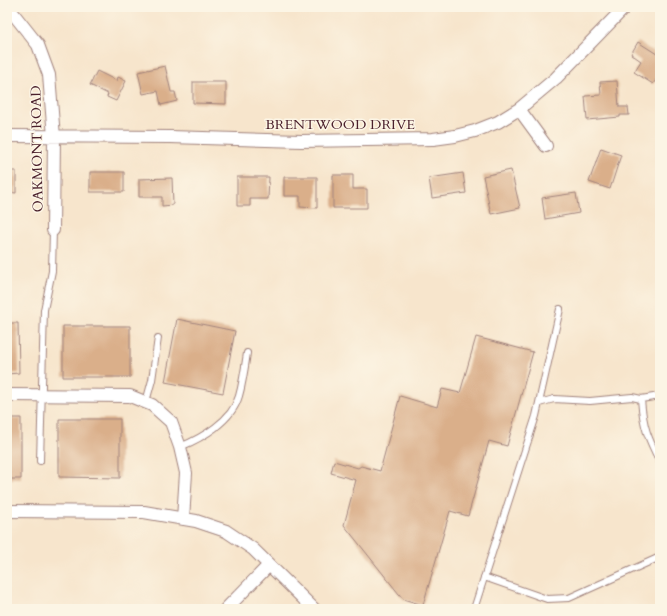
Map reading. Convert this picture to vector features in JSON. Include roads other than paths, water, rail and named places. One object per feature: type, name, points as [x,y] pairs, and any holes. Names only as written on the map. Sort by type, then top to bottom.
[{"type":"street","name":"OAKMONT ROAD","points":[[8,7],[38,46],[49,75],[54,137],[53,230]]},
{"type":"street","name":"BRENTWOOD DRIVE","points":[[7,136],[170,137],[301,140],[433,139],[455,136],[475,131],[498,122],[519,109],[556,78],[625,7]]},
{"type":"street","points":[[519,109],[546,146]]},
{"type":"street","points":[[7,395],[130,396],[152,405],[171,422],[180,447],[186,473],[183,519]]},
{"type":"street","points":[[7,510],[144,512],[196,521],[226,531],[253,548],[314,609]]},
{"type":"street","points":[[226,609],[269,565]]},
{"type":"lane","points":[[40,461],[44,310],[52,271],[53,230]]},
{"type":"lane","points":[[474,609],[534,423],[560,308]]},
{"type":"lane","points":[[146,402],[152,380],[158,338]]},
{"type":"lane","points":[[180,447],[206,434],[222,421],[235,406],[239,397],[247,353]]},
{"type":"lane","points":[[539,403],[554,399],[590,401],[632,397],[641,400],[660,396]]},
{"type":"lane","points":[[641,400],[642,419],[648,439],[660,462]]},
{"type":"lane","points":[[484,577],[547,598],[569,598],[660,557]]}]
